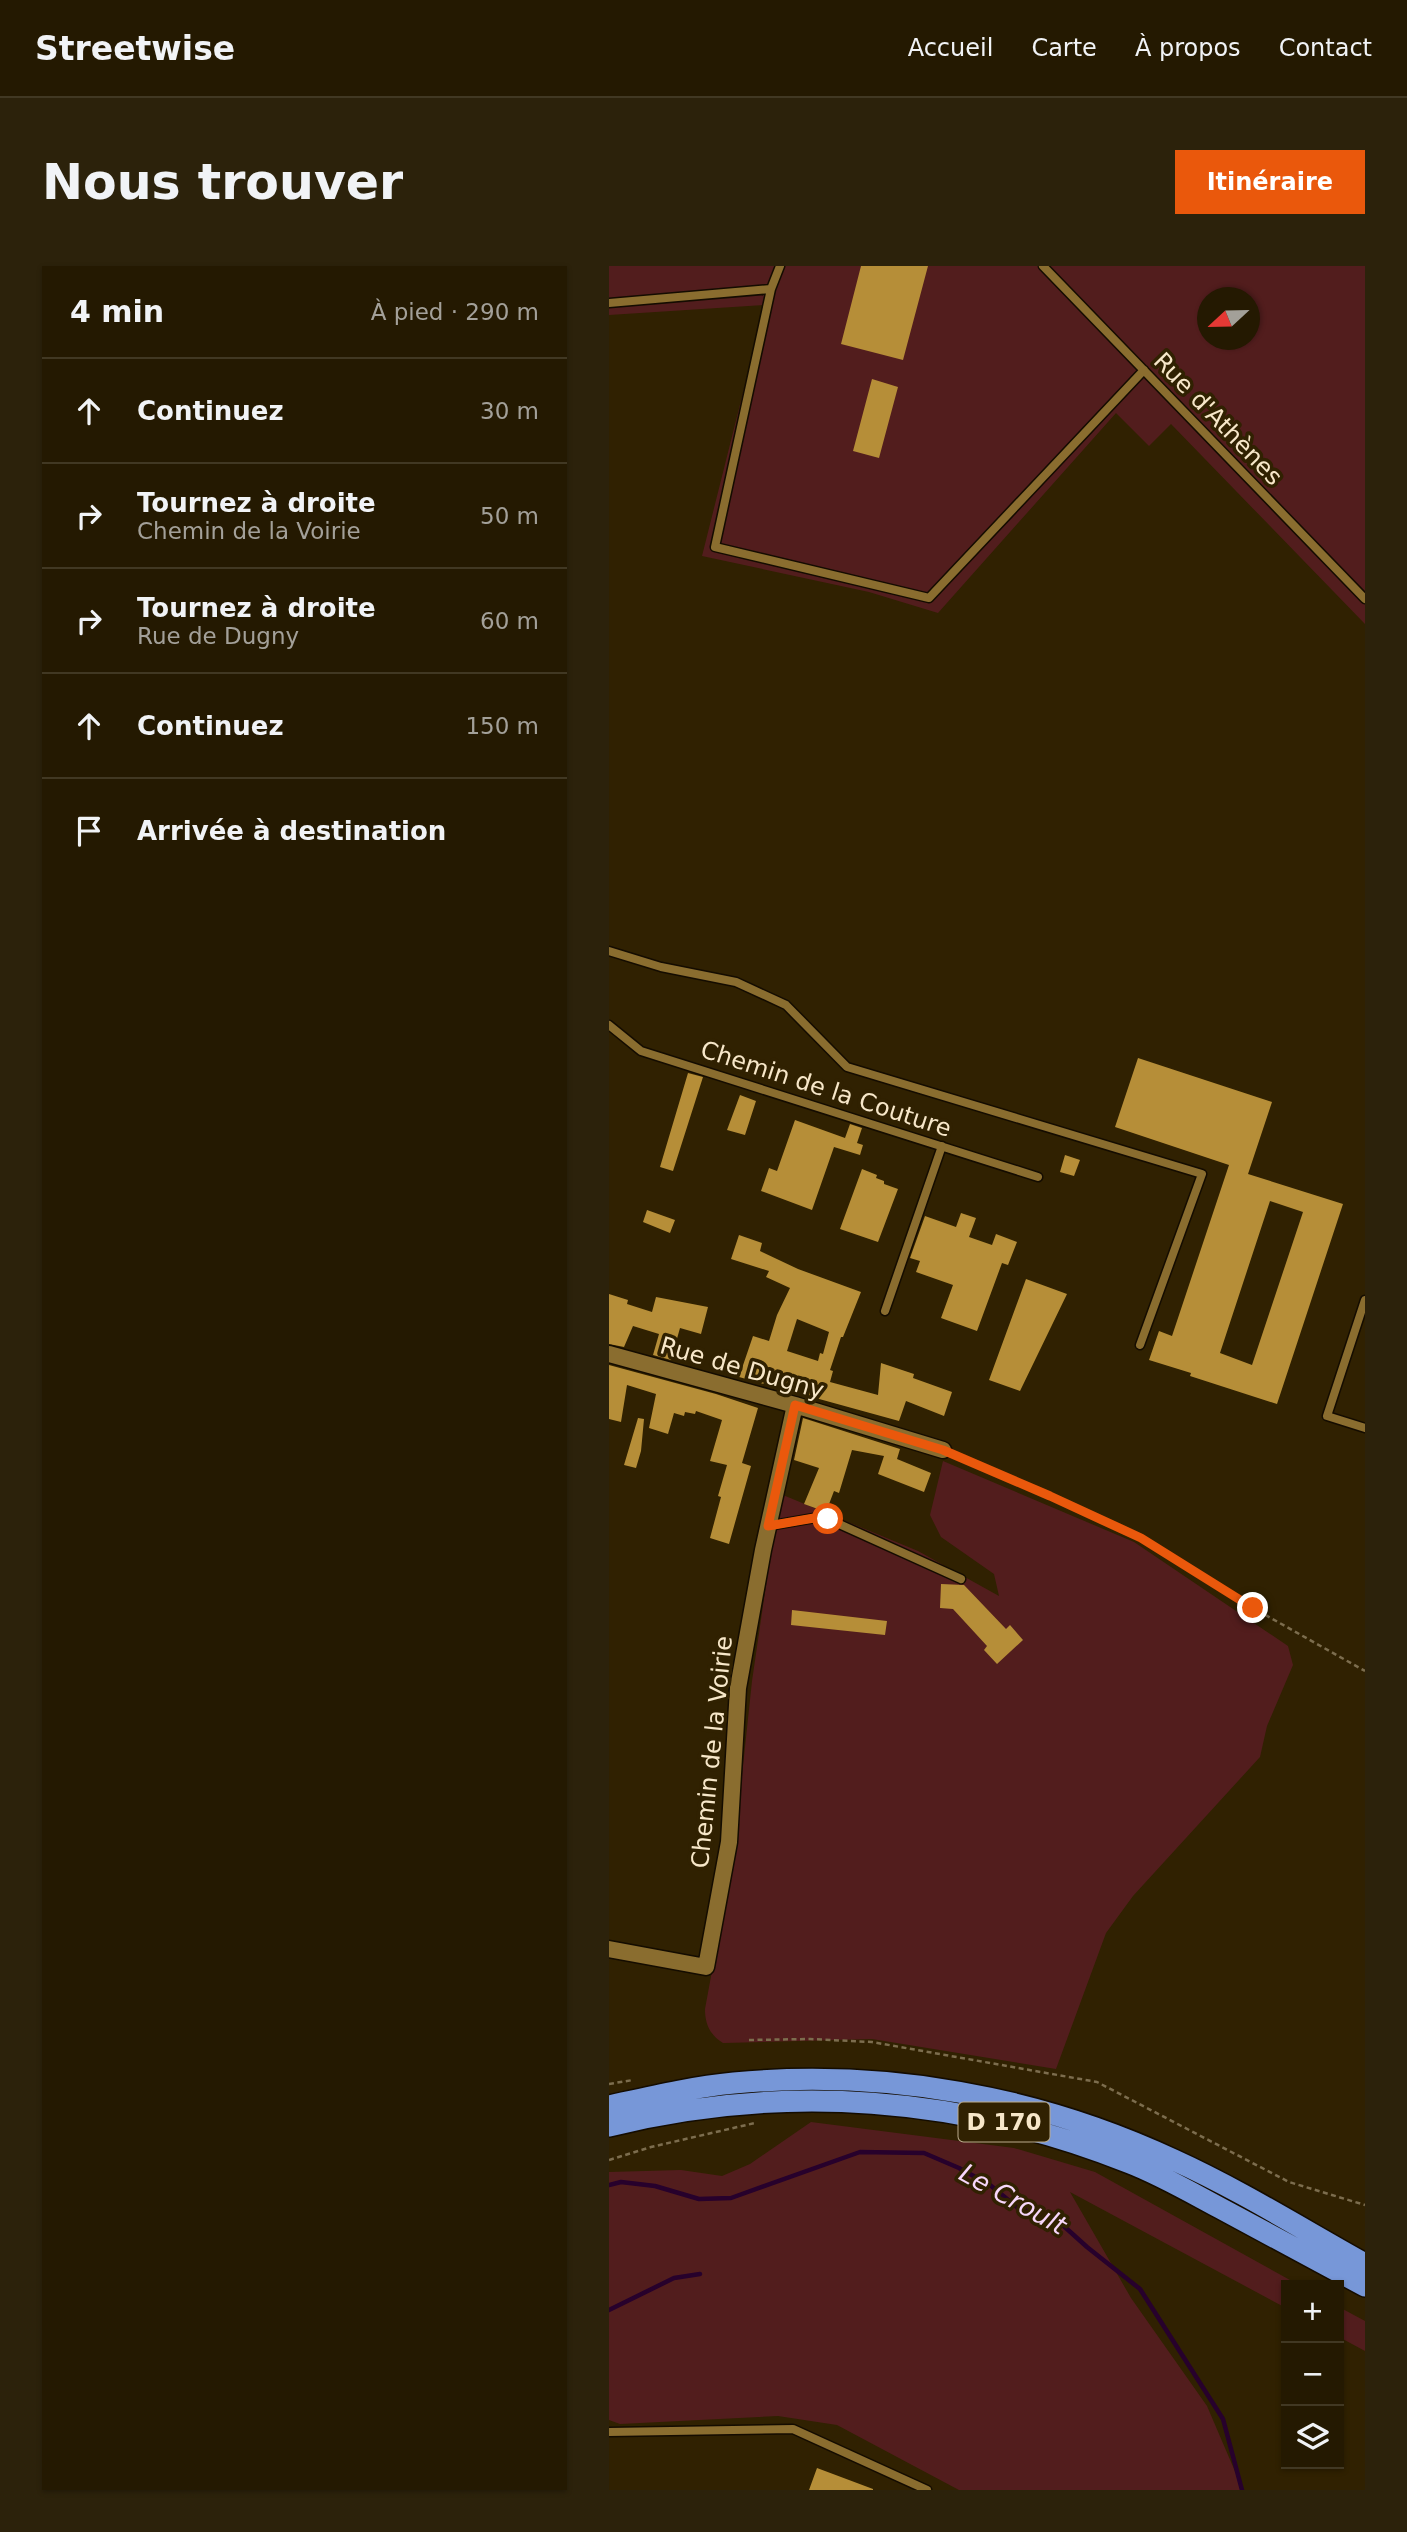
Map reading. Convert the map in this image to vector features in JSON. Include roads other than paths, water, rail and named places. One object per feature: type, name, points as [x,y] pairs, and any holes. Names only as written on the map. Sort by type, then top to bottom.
[{"type":"highway","name":"D 170","points":[[609,2106],[671,2092],[734,2083],[795,2080],[900,2083],[1014,2103],[1070,2118],[1175,2160],[1365,2264]]},
{"type":"highway","name":"D 170","points":[[609,2126],[710,2106],[797,2100],[884,2103],[1016,2125],[1083,2145],[1165,2179],[1365,2286]]},
{"type":"street","name":"Rue de Dugny","points":[[609,1354],[795,1405],[943,1450]]},
{"type":"street","name":"Chemin de la Voirie","points":[[609,1949],[706,1967],[729,1842],[738,1688],[768,1526],[795,1405]]},
{"type":"lane","points":[[780,266],[771,289],[715,547],[929,598],[1144,370]]},
{"type":"lane","name":"Rue d'Athènes","points":[[1043,266],[1365,599]]},
{"type":"lane","points":[[609,303],[771,289]]},
{"type":"lane","points":[[609,951],[661,967],[736,982],[786,1005],[847,1067],[1202,1174],[1140,1345]]},
{"type":"lane","name":"Chemin de la Couture","points":[[609,1025],[641,1051],[1038,1177]]},
{"type":"lane","points":[[885,1311],[942,1146]]},
{"type":"lane","points":[[1365,1300],[1328,1416],[1365,1428]]},
{"type":"lane","points":[[768,1526],[820,1517],[828,1519],[961,1578]]},
{"type":"lane","points":[[609,2432],[793,2429],[927,2490]]},
{"type":"waterway","name":"Le Croult","points":[[609,2185],[621,2182],[655,2186],[699,2199],[731,2198],[860,2152],[924,2153],[959,2168],[990,2185],[1018,2208],[1057,2220],[1140,2289],[1223,2419],[1242,2490]]},
{"type":"waterway","points":[[609,2310],[674,2278],[700,2274]]}]
